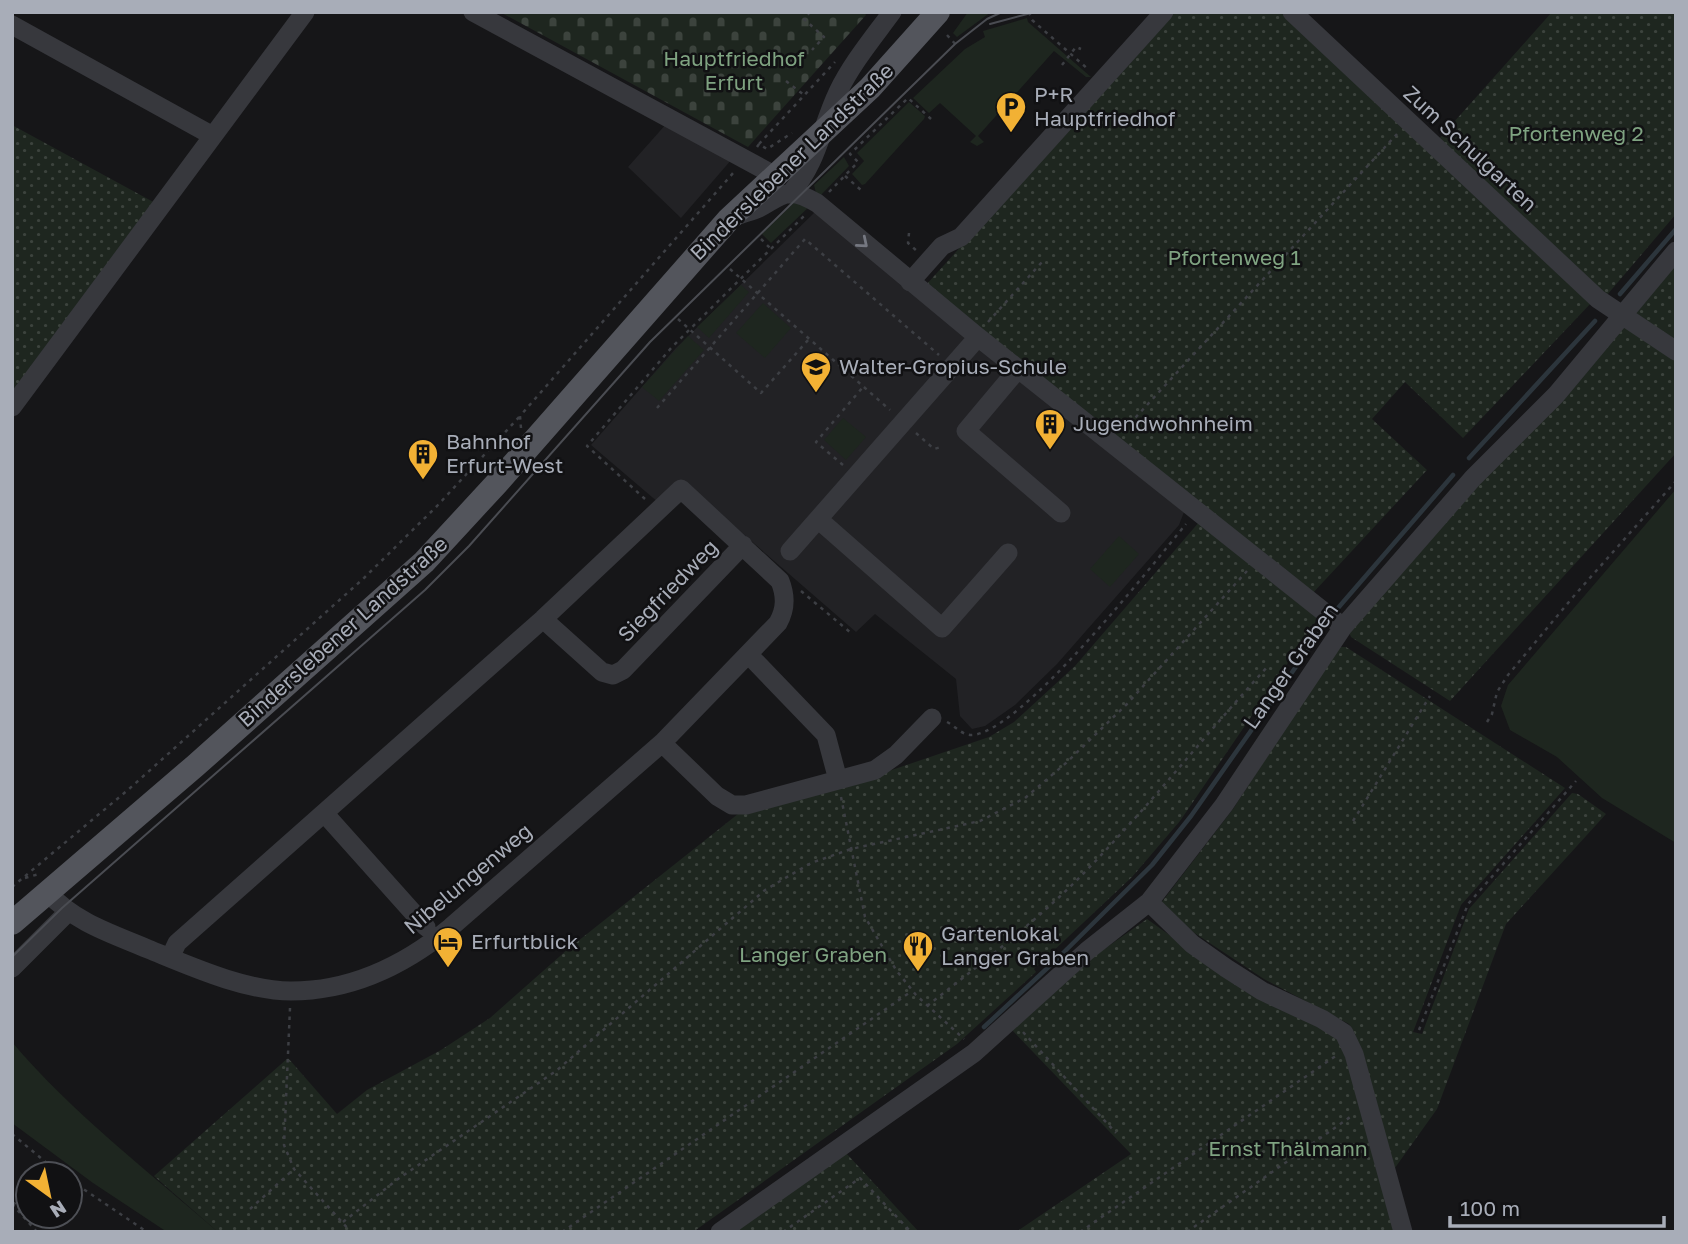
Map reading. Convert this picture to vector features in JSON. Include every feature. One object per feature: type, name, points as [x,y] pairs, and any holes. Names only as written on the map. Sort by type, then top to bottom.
[{"type":"main road","name":"Binderslebener Landstraße","points":[[12,923],[397,588],[453,531],[729,219],[795,192],[830,124],[894,64],[943,24]]},
{"type":"street","points":[[12,407],[305,12]]},
{"type":"street","points":[[473,12],[746,159],[795,192],[1343,627]]},
{"type":"street","points":[[830,124],[837,93],[892,12]]},
{"type":"street","points":[[830,124],[857,71],[900,12]]},
{"type":"street","points":[[910,282],[942,246],[961,237],[1164,12]]},
{"type":"street","name":"Zum Schulgarten","points":[[1292,12],[1598,299],[1676,351]]},
{"type":"street","points":[[12,25],[213,136]]},
{"type":"street","name":"Langer Graben","points":[[720,1232],[974,1053],[1087,951],[1149,902],[1224,805],[1343,627],[1473,478],[1556,395],[1676,251]]},
{"type":"street","points":[[790,551],[977,336]]},
{"type":"street","points":[[1018,369],[966,431],[1061,513]]},
{"type":"street","name":"Siegfriedweg","points":[[170,957],[177,943],[543,619],[681,489],[743,545],[624,670],[613,675],[602,672],[543,619]]},
{"type":"street","points":[[818,519],[942,628],[1008,553]]},
{"type":"street","points":[[743,545],[776,576],[783,589]]},
{"type":"street","name":"Nibelungenweg","points":[[47,892],[81,921],[239,982],[291,991],[348,984],[395,967],[451,928],[662,743],[778,623],[785,601],[783,589]]},
{"type":"street","points":[[749,655],[825,735],[838,780]]},
{"type":"street","points":[[662,743],[717,796],[732,804],[746,805],[875,770],[896,755],[932,718]]},
{"type":"street","points":[[325,814],[426,927]]},
{"type":"street","points":[[1149,902],[1192,943],[1226,968],[1262,991],[1322,1019],[1345,1033],[1351,1045],[1403,1232]]},
{"type":"street","points":[[12,968],[68,912]]},
{"type":"path","points":[[810,12],[804,19],[824,37],[812,50]]},
{"type":"path","points":[[1030,12],[1032,20],[1102,82]]},
{"type":"path","points":[[943,24],[958,47]]},
{"type":"path","points":[[1062,65],[1076,47],[1081,48]]},
{"type":"path","points":[[12,887],[129,789],[381,562],[461,481],[746,159],[838,60]]},
{"type":"path","points":[[786,81],[804,95]]},
{"type":"path","points":[[658,510],[587,446],[689,329],[771,249],[795,192],[845,176],[858,162],[850,154],[907,98],[931,119]]},
{"type":"path","points":[[1112,443],[1408,122]]},
{"type":"path","points":[[760,144],[766,149],[800,127]]},
{"type":"path","points":[[845,176],[861,190]]},
{"type":"path","points":[[761,239],[771,249]]},
{"type":"path","points":[[657,408],[805,239],[952,366]]},
{"type":"path","points":[[977,336],[1042,262]]},
{"type":"path","points":[[730,269],[934,449],[942,447]]},
{"type":"path","points":[[678,319],[761,393],[808,339]]},
{"type":"path","points":[[856,477],[816,442],[863,387]]},
{"type":"path","points":[[520,416],[524,452]]},
{"type":"path","points":[[1487,722],[1492,714],[1497,692],[1508,675],[1676,481]]},
{"type":"path","points":[[932,718],[951,723],[969,735],[980,734],[1006,719],[1069,662],[1197,510]]},
{"type":"path","points":[[343,1222],[398,1179],[556,1071],[765,890],[811,863],[851,849],[980,821],[1025,798],[1127,704],[1258,559]]},
{"type":"path","points":[[783,589],[798,589],[805,593],[851,633]]},
{"type":"path","points":[[927,1006],[1039,917],[1075,882],[1115,841],[1268,666]]},
{"type":"path","points":[[1353,821],[1430,696]]},
{"type":"path","points":[[838,780],[865,917],[896,970],[912,991],[963,1037],[974,1053]]},
{"type":"path","points":[[1419,1030],[1468,904],[1576,781]]},
{"type":"path","points":[[291,991],[284,1146],[294,1168],[351,1232]]},
{"type":"path","points":[[562,1232],[912,991]]},
{"type":"path","points":[[1011,1019],[1116,1133]]},
{"type":"path","points":[[1080,1232],[1351,1045]]},
{"type":"path","points":[[1186,1232],[1368,1105]]},
{"type":"path","points":[[12,1134],[42,1160]]},
{"type":"path","points":[[250,1209],[294,1168]]},
{"type":"path","points":[[783,1232],[860,1178],[911,1232]]},
{"type":"path","points":[[84,1189],[147,1232]]},
{"type":"path","points":[[13,1205],[37,1232]]},
{"type":"shaded area","points":[[667,123],[732,159],[681,218],[628,167]]},
{"type":"shaded area","points":[[815,212],[1184,512],[1179,525],[1057,664],[1015,705],[985,726],[972,729],[960,716],[956,679],[875,614],[856,632],[689,487],[659,503],[591,445],[676,348]]},
{"type":"green space","name":"Hauptfriedhof Erfurt","points":[[500,12],[864,12],[866,15],[748,147]]},
{"type":"green space","points":[[968,12],[991,12],[957,37],[953,33]]},
{"type":"green space","name":"Pfortenweg 1","points":[[1174,12],[1284,12],[1592,302],[1463,438],[1405,382],[1372,419],[1427,470],[1312,594],[925,286]]},
{"type":"green space","name":"Pfortenweg 2","points":[[1552,12],[1676,12],[1676,214],[1607,295],[1437,141]]},
{"type":"green space","points":[[1027,18],[1028,22],[1091,77],[1086,77],[1054,51],[978,136],[984,142],[977,146],[970,142],[976,136],[940,103],[929,113],[913,98],[965,49],[985,37],[983,31]]},
{"type":"green space","points":[[909,102],[925,116],[924,119],[862,185],[852,174],[864,161],[857,153]]},
{"type":"green space","points":[[12,125],[157,204],[12,399]]},
{"type":"green space","points":[[844,157],[849,166],[820,196],[814,185]]},
{"type":"green space","points":[[798,199],[810,206],[771,243],[762,234]]},
{"type":"green space","points":[[1676,260],[1676,343],[1632,313]]},
{"type":"green space","points":[[741,285],[749,292],[709,338],[697,327]]},
{"type":"green space","points":[[763,303],[791,328],[765,358],[736,333]]},
{"type":"green space","points":[[1626,327],[1676,360],[1676,453],[1450,701],[1351,637],[1349,632],[1479,482],[1620,329]]},
{"type":"green space","points":[[688,336],[704,350],[659,401],[642,387]]},
{"type":"green space","points":[[843,418],[866,437],[846,460],[824,440]]},
{"type":"green space","points":[[1676,489],[1676,843],[1602,798],[1557,757],[1510,730],[1501,706],[1508,685]]},
{"type":"green space","name":"Langer Graben","points":[[1200,521],[1319,617],[1180,821],[1132,877],[1034,969],[1036,972],[957,1044],[693,1232],[218,1232],[154,1176],[288,1058],[337,1114],[367,1090],[441,1050],[490,1018],[568,949],[743,810],[874,776],[989,737],[1014,722],[1075,666]]},
{"type":"green space","points":[[1119,536],[1139,554],[1110,587],[1090,569]]},
{"type":"green space","points":[[1338,647],[1346,647],[1565,788],[1461,905],[1413,1032],[1422,1034],[1469,909],[1572,793],[1578,794],[1606,814],[1506,924],[1437,1109],[1392,1172],[1354,1032],[1349,1024],[1264,979],[1193,932],[1161,903],[1233,809]]},
{"type":"green space","name":"Ernst Thälmann","points":[[1147,919],[1196,954],[1343,1040],[1396,1232],[1016,1232],[1131,1154],[1012,1030],[1093,957]]},
{"type":"green space","points":[[12,1042],[85,1117],[218,1232],[167,1232],[84,1176],[84,1160],[62,1160],[12,1123]]},
{"type":"green space","points":[[846,1153],[919,1232],[735,1232]]},
{"type":"waterway","points":[[1620,294],[1676,229]]},
{"type":"waterway","points":[[1469,458],[1595,321]]},
{"type":"waterway","points":[[1338,608],[1453,475]]},
{"type":"waterway","points":[[984,1027],[1152,865],[1191,816],[1319,634]]},
{"type":"tram line","points":[[12,957],[62,908],[425,590],[469,546],[650,342],[955,44],[987,19],[1002,12]]},
{"type":"tram line","points":[[990,24],[1035,12]]},
{"type":"place","name":"P+R Hauptfriedhof","points":[[1011,134]]},
{"type":"place","name":"Walter-Gropius-Schule","points":[[816,394]]},
{"type":"place","name":"Jugendwohnheim","points":[[1050,451]]},
{"type":"place","name":"Bahnhof Erfurt-West","points":[[423,481]]},
{"type":"place","name":"Erfurtblick","points":[[448,969]]},
{"type":"place","name":"Gartenlokal Langer Graben","points":[[918,973]]}]
